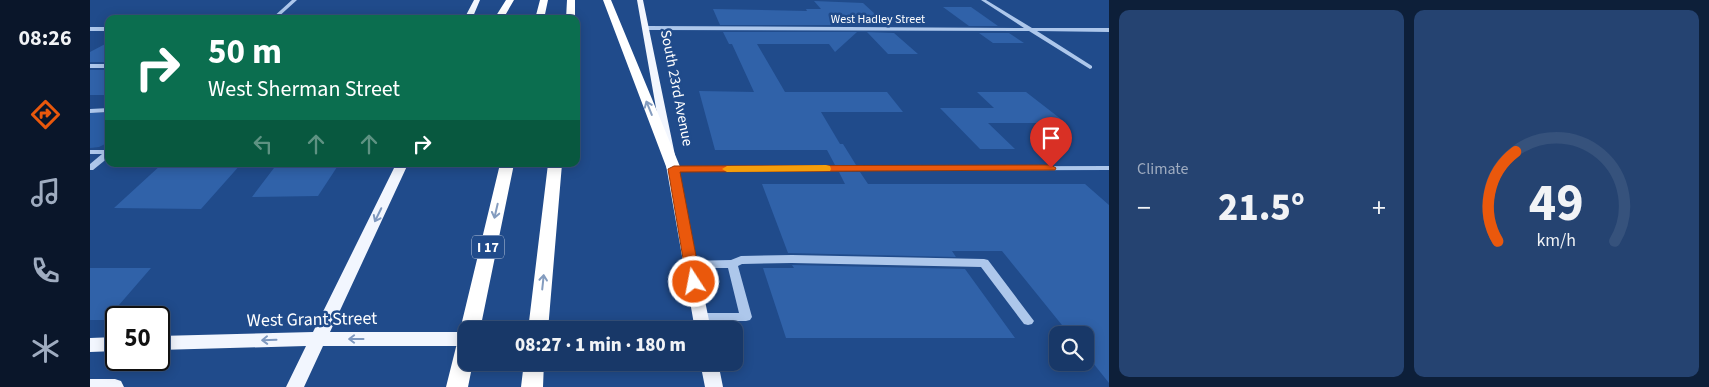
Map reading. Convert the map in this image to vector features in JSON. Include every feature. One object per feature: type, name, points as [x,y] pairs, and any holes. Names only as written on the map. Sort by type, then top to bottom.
[{"type":"highway","points":[[501,15],[510,0]]},
{"type":"highway","points":[[540,15],[544,0]]},
{"type":"highway","points":[[570,15],[571,0]]},
{"type":"highway","points":[[607,0],[674,169]]},
{"type":"highway","name":"I 17","points":[[472,321],[506,167]]},
{"type":"highway","points":[[539,321],[555,167]]},
{"type":"highway","points":[[457,387],[461,371]]},
{"type":"highway","points":[[532,387],[533,371]]},
{"type":"main road","points":[[470,15],[477,0]]},
{"type":"main road","name":"South 23rd Avenue","points":[[640,0],[674,169],[701,321]]},
{"type":"main road","points":[[295,387],[401,167]]},
{"type":"main road","name":"West Grant Street","points":[[170,343],[318,339],[458,339]]},
{"type":"main road","points":[[90,345],[105,344]]},
{"type":"main road","points":[[711,371],[714,387]]},
{"type":"main road","points":[[90,387],[115,387]]},
{"type":"street","points":[[278,15],[295,0]]},
{"type":"street","points":[[983,0],[1090,67]]},
{"type":"street","name":"West Hadley Street","points":[[646,28],[1109,30]]},
{"type":"street","points":[[90,29],[105,29]]},
{"type":"street","points":[[90,110],[105,110]]},
{"type":"street","points":[[90,152],[105,152]]},
{"type":"street","points":[[90,168],[105,155]]},
{"type":"street","points":[[674,169],[1109,168]]},
{"type":"street","points":[[691,264],[732,264],[741,260],[984,263],[1028,321]]},
{"type":"street","points":[[721,321],[746,317],[732,264]]},
{"type":"lane","points":[[90,66],[105,66]]},
{"type":"shaded area","points":[[90,113],[105,113],[105,144],[90,148]]},
{"type":"building","points":[[814,1],[863,3],[887,25],[720,25],[713,9],[807,11],[806,9],[821,9]]},
{"type":"building","points":[[943,7],[971,7],[998,26],[969,26]]},
{"type":"building","points":[[723,32],[857,32],[835,52],[829,44],[757,44],[785,92],[887,92],[903,112],[821,112],[840,144],[843,144],[856,165],[835,165],[827,150],[715,150],[699,91],[754,92],[732,44],[729,44]]},
{"type":"building","points":[[867,32],[894,33],[918,54],[888,54]]},
{"type":"building","points":[[979,33],[1009,33],[1024,43],[993,43]]},
{"type":"building","points":[[105,44],[105,62],[90,62],[90,52]]},
{"type":"building","points":[[90,70],[105,70],[105,95],[90,95]]},
{"type":"building","points":[[977,92],[1026,92],[1066,123],[988,123],[1015,149],[980,149],[940,108],[994,108]]},
{"type":"building","points":[[159,167],[238,167],[201,209],[114,208]]},
{"type":"building","points":[[275,167],[337,167],[318,196],[252,197]]},
{"type":"building","points":[[839,172],[860,172],[868,184],[1085,184],[1109,205],[1109,383],[1094,364],[1094,326],[1063,326],[1002,251],[952,251],[956,257],[788,253],[762,184],[845,184]]},
{"type":"building","points":[[792,265],[965,269],[1015,338],[786,338],[763,268],[794,268]]},
{"type":"building","points":[[90,268],[151,268],[118,306],[105,306],[105,320],[90,320]]},
{"type":"slow traffic","points":[[727,169],[826,169]]},
{"type":"route","points":[[694,282],[674,169],[1051,168]]}]
